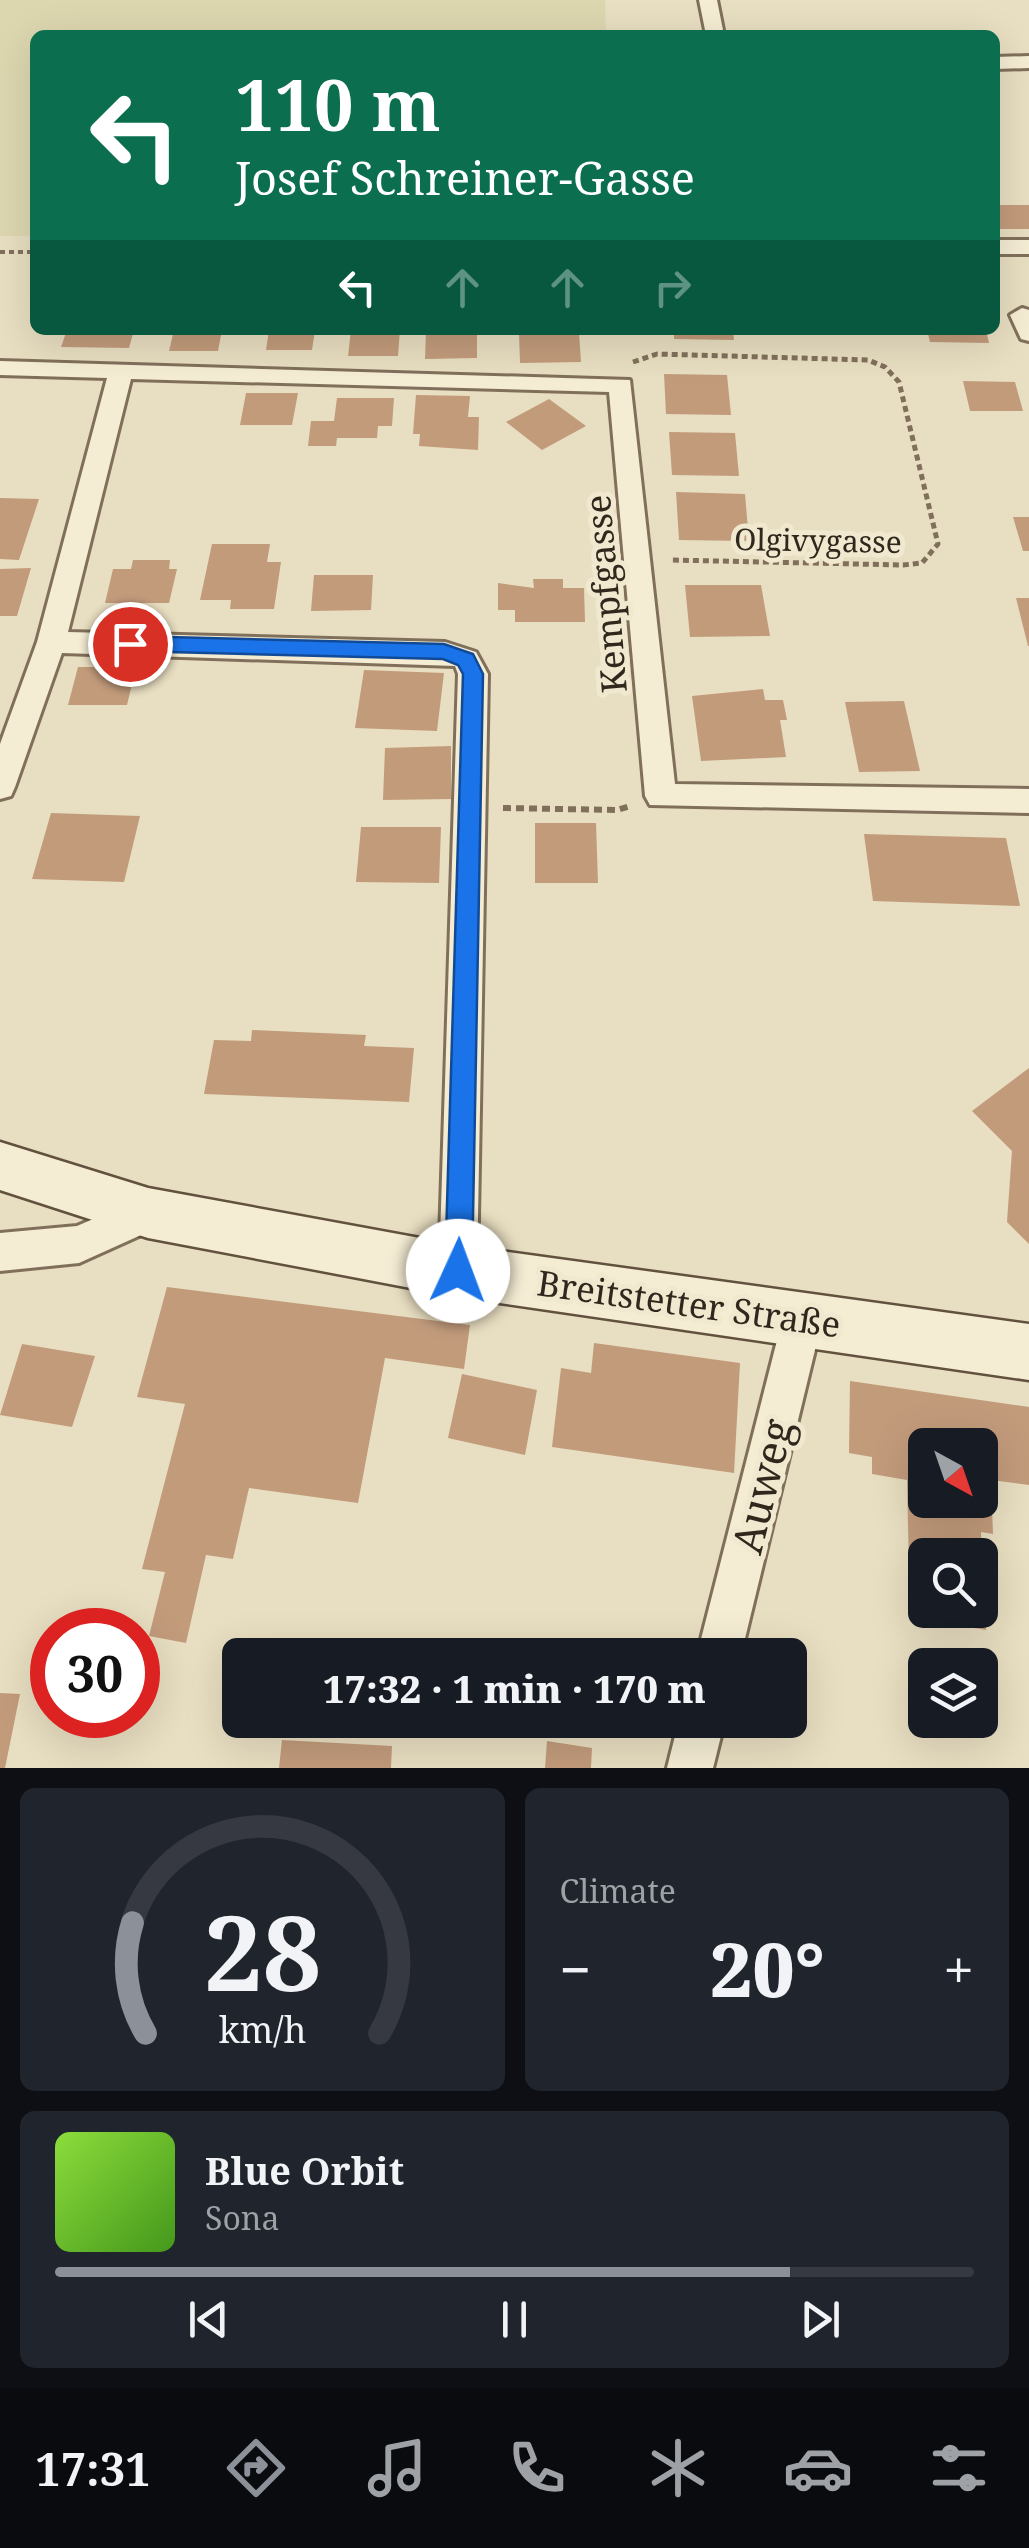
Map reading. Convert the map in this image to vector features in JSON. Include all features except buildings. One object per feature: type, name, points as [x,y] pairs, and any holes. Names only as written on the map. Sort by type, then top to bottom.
[{"type":"main road","name":"Breitstetter Straße","points":[[0,1166],[148,1213],[458,1271],[1029,1352]]},
{"type":"street","points":[[708,0],[714,30]]},
{"type":"street","points":[[1000,62],[1029,62]]},
{"type":"street","points":[[1000,247],[1029,247]]},
{"type":"street","points":[[0,368],[621,386]]},
{"type":"street","points":[[0,787],[51,642],[121,372]]},
{"type":"street","name":"Kempfgasse","points":[[621,386],[641,559],[660,796]]},
{"type":"street","points":[[51,642],[444,652],[466,660],[473,674],[472,808],[458,1271]]},
{"type":"street","points":[[660,796],[1029,801]]},
{"type":"street","points":[[0,1252],[79,1244],[148,1213]]},
{"type":"street","name":"Auweg","points":[[722,1638],[804,1318]]},
{"type":"street","points":[[690,1768],[698,1738]]},
{"type":"path","points":[[0,252],[30,252]]},
{"type":"path","name":"Olgivygasse","points":[[621,386],[633,363],[657,354],[868,360],[885,367],[899,382],[938,544],[922,563],[903,565],[641,559]]},
{"type":"path","points":[[472,808],[617,810],[660,796]]},
{"type":"shaded area","points":[[0,0],[605,0],[606,30],[30,30],[30,236],[0,236]]},
{"type":"route","points":[[130,644],[444,652],[466,660],[473,674],[472,808],[458,1271]]}]
